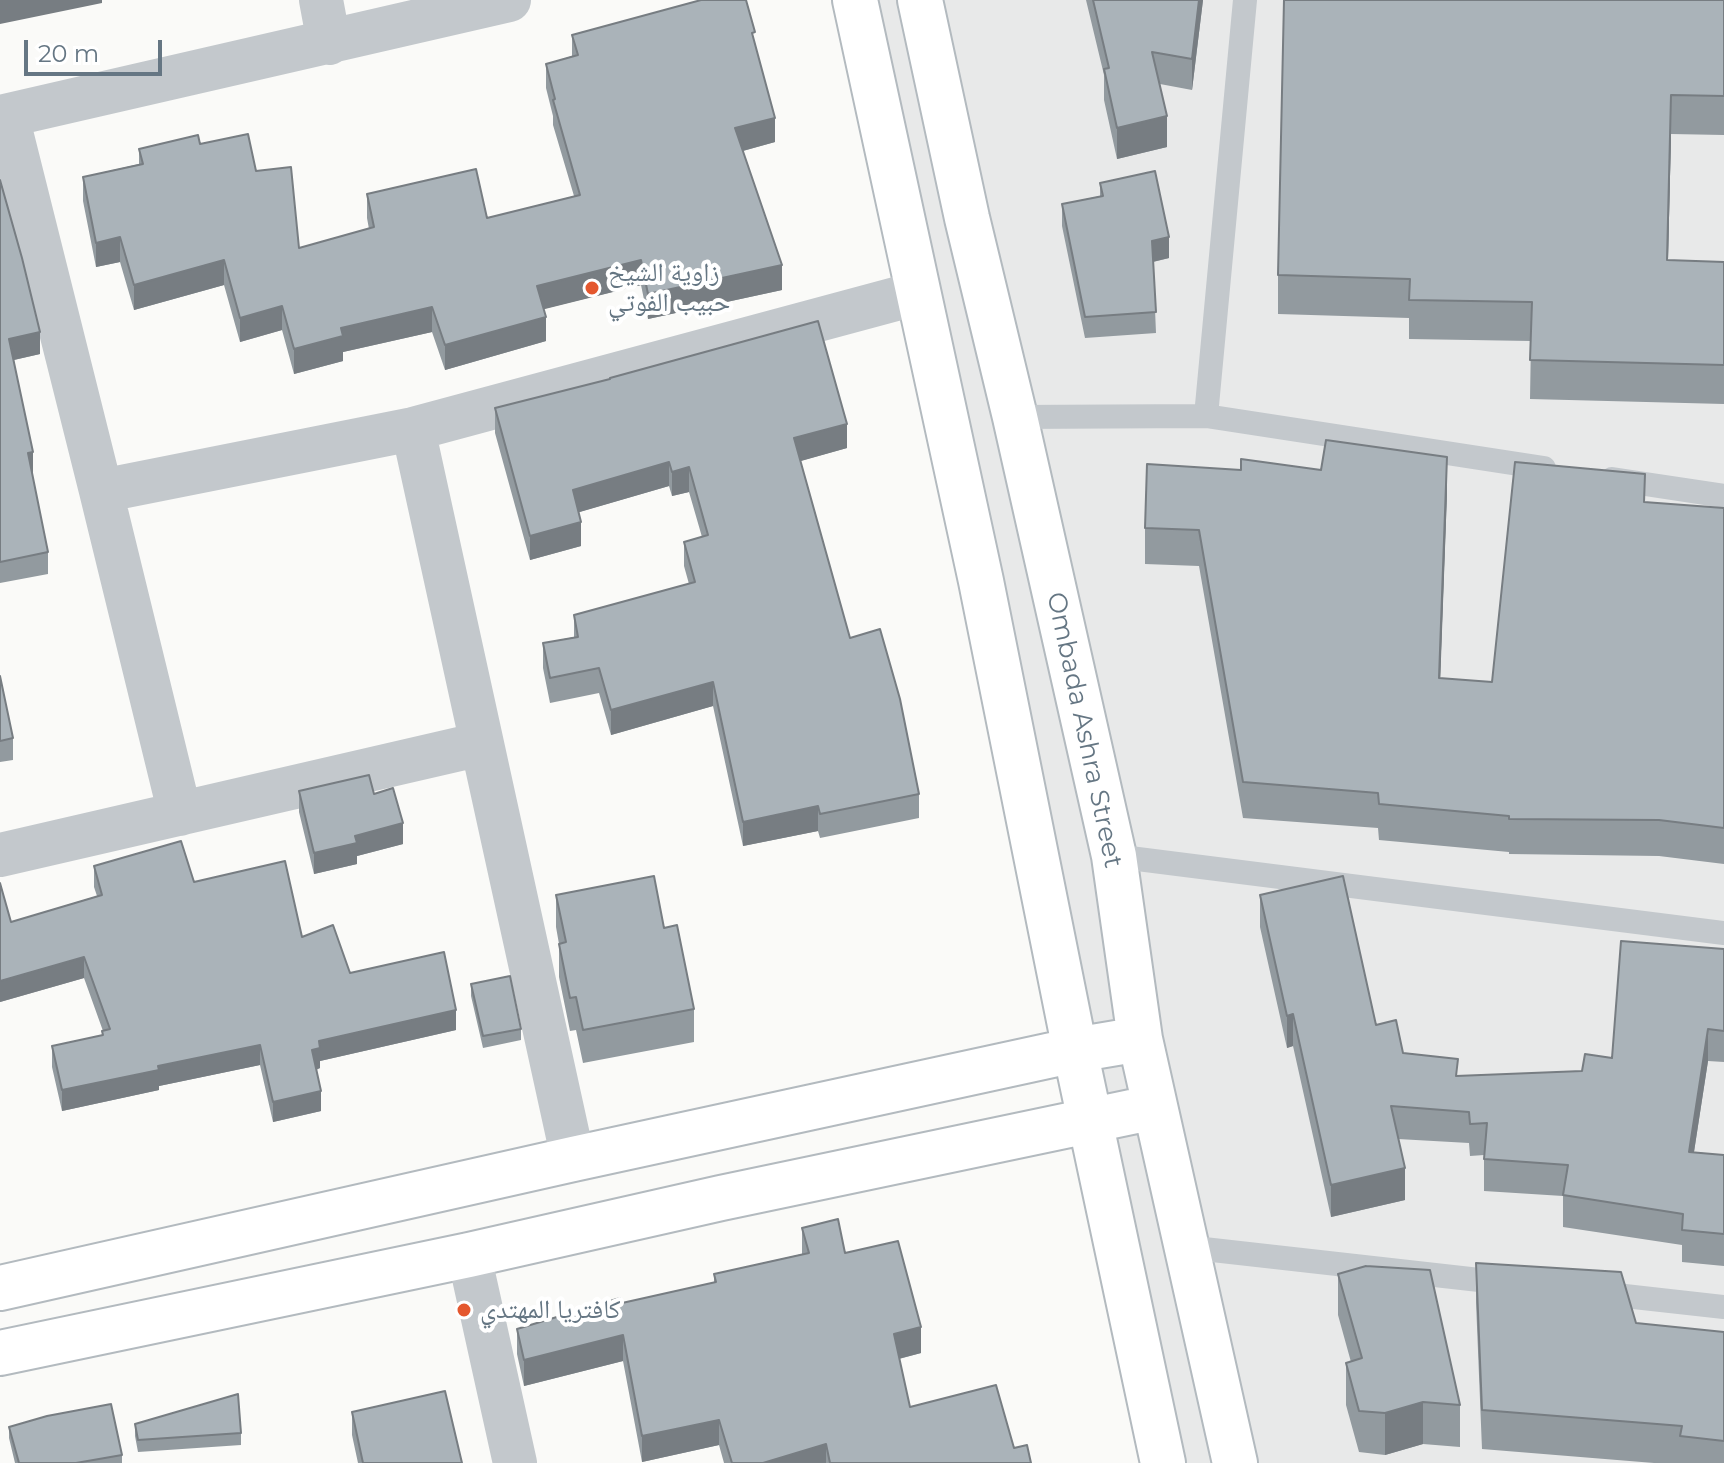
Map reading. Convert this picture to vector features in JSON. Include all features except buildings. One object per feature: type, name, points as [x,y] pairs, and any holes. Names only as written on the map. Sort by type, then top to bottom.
[{"type":"main road","points":[[855,0],[981,581],[1075,1050],[1163,1463]]},
{"type":"main road","name":"Ombada Ashra Street","points":[[920,0],[1114,856],[1140,1039],[1235,1463]]},
{"type":"main road","points":[[0,1288],[573,1159],[1075,1050],[1140,1039]]},
{"type":"main road","points":[[0,1353],[1155,1107]]},
{"type":"street","points":[[321,0],[329,43]]},
{"type":"street","points":[[180,814],[101,491],[4,117],[509,0]]},
{"type":"street","points":[[101,491],[413,429],[918,293]]},
{"type":"street","points":[[413,429],[573,1159]]},
{"type":"street","points":[[0,855],[481,744]]},
{"type":"street","points":[[469,1255],[515,1463]]},
{"type":"lane","points":[[1206,416],[1245,0]]},
{"type":"lane","points":[[1015,417],[1206,416],[1724,496]]},
{"type":"lane","points":[[1114,856],[1724,933]]},
{"type":"lane","points":[[1186,1247],[1534,1286]]},
{"type":"lane","points":[[1582,1291],[1724,1307]]},
{"type":"shaded area","points":[[847,0],[1724,0],[1724,1463],[1169,1463]]},
{"type":"place","name":"زاوية الشيخ حبيب الفوتي","points":[[592,288]]},
{"type":"place","name":"كافتريا المهتدي","points":[[464,1310]]}]
